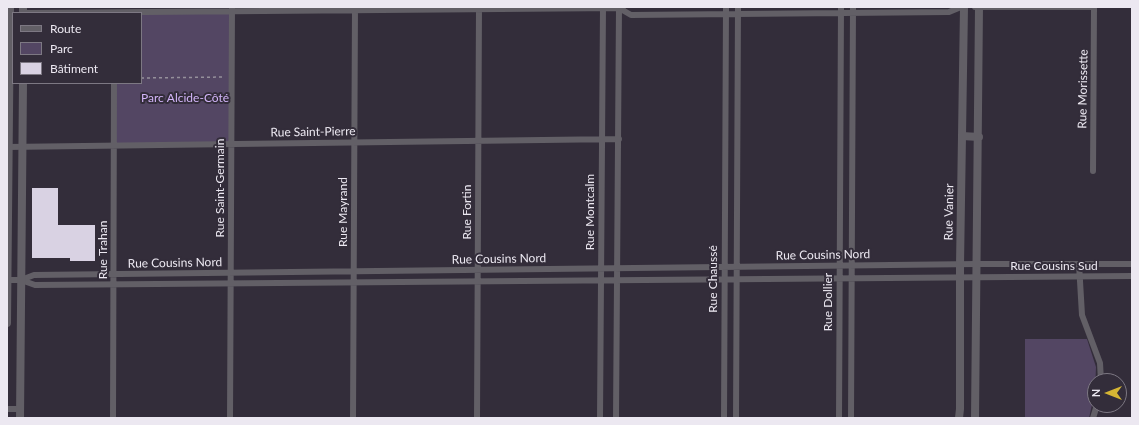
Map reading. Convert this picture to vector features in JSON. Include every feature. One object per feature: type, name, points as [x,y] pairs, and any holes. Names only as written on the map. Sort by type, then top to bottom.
[{"type":"street","name":"Rue Chaussé","points":[[724,418],[724,140],[726,7]]},
{"type":"street","points":[[70,12],[232,9],[620,8],[631,15],[726,14],[738,10],[949,12],[963,7]]},
{"type":"street","name":"Rue Vanier","points":[[959,418],[963,7]]},
{"type":"street","points":[[974,7],[1094,7]]},
{"type":"street","points":[[976,418],[979,7]]},
{"type":"street","name":"Rue Morissette","points":[[1093,171],[1094,7]]},
{"type":"street","name":"Rue Fortin","points":[[477,418],[479,8]]},
{"type":"street","name":"Rue Montcalm","points":[[600,418],[603,8]]},
{"type":"street","points":[[616,418],[620,8]]},
{"type":"street","name":"Rue Saint-Germain","points":[[230,418],[232,9]]},
{"type":"street","name":"Rue Mayrand","points":[[353,418],[355,9]]},
{"type":"street","name":"Rue Chaussé","points":[[736,418],[738,10]]},
{"type":"street","name":"Rue Dollier","points":[[839,418],[841,10]]},
{"type":"street","name":"Rue Dollier","points":[[851,418],[853,10]]},
{"type":"street","points":[[7,323],[10,12]]},
{"type":"street","points":[[20,418],[23,84]]},
{"type":"street","name":"Rue Trahan","points":[[113,418],[114,84]]},
{"type":"street","points":[[962,136],[979,137]]},
{"type":"street","points":[[841,137],[852,138]]},
{"type":"street","name":"Rue Saint-Pierre","points":[[8,147],[619,139]]},
{"type":"street","points":[[724,140],[738,140]]},
{"type":"street","name":"Rue Cousins Nord","points":[[21,280],[34,275],[977,264]]},
{"type":"street","name":"Rue Cousins Sud","points":[[977,264],[1132,264]]},
{"type":"street","points":[[1079,264],[1082,315],[1100,362],[1101,373]]},
{"type":"street","name":"Rue Cousins Sud","points":[[977,277],[1132,276]]},
{"type":"street","name":"Rue Cousins Nord","points":[[7,280],[21,280],[35,285],[977,277]]},
{"type":"street","points":[[7,409],[20,409]]},
{"type":"path","points":[[142,78],[232,77]]},
{"type":"green space","name":"Parc Alcide-Côté","points":[[232,11],[232,144],[114,146],[114,84],[142,84],[142,13]]},
{"type":"green space","points":[[1025,339],[1087,339],[1096,367],[1096,373],[1087,373],[1087,413],[1090,413],[1089,418],[1025,418]]},
{"type":"building","points":[[32,188],[58,188],[58,225],[95,225],[95,261],[70,261],[70,258],[32,258]]}]
